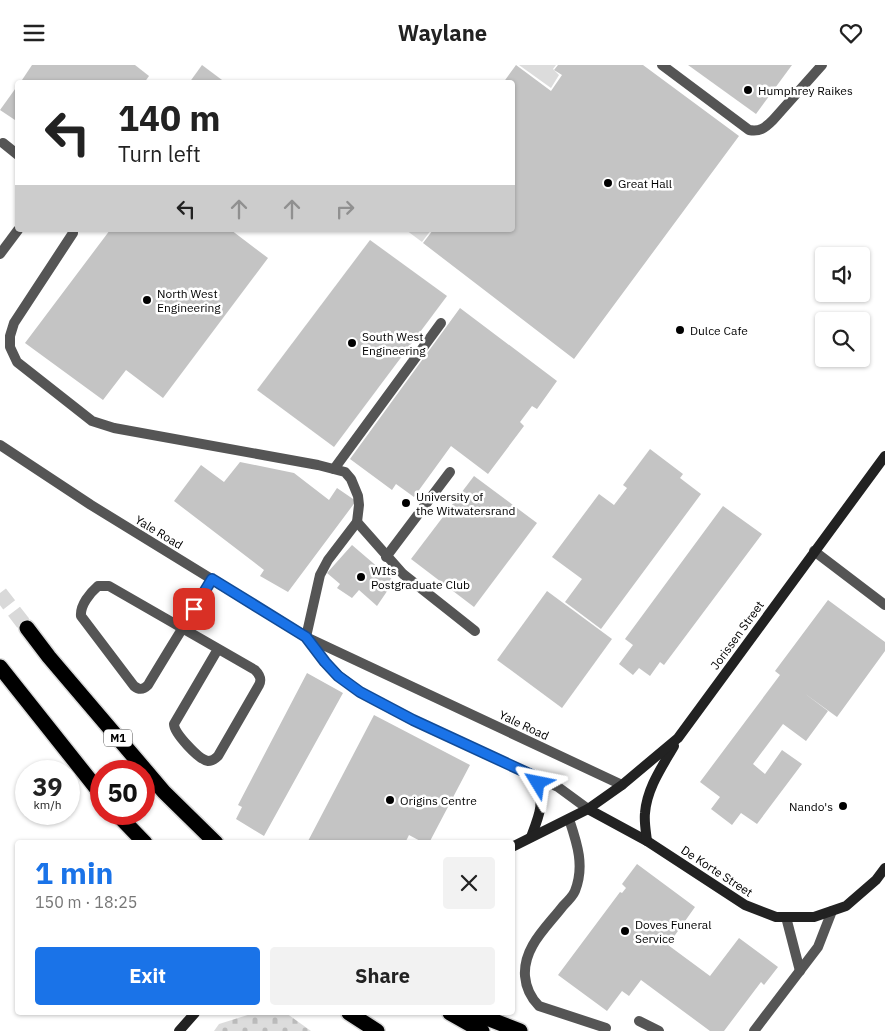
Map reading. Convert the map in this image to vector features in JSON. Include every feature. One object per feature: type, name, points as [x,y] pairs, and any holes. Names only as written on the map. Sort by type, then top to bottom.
[{"type":"highway","name":"M1","points":[[27,628],[49,657],[164,791],[213,840]]},
{"type":"highway","points":[[0,667],[90,780]]},
{"type":"highway","points":[[128,825],[142,840]]},
{"type":"highway","points":[[352,1015],[377,1031]]},
{"type":"highway","points":[[454,1015],[482,1031]]},
{"type":"highway","points":[[479,1015],[520,1031]]},
{"type":"main road","name":"Jorissen Street","points":[[515,845],[588,809],[622,785],[678,739],[885,456]]},
{"type":"main road","points":[[647,841],[645,815],[648,797],[655,780],[678,739]]},
{"type":"main road","points":[[531,837],[541,810],[540,793],[536,777]]},
{"type":"main road","name":"De Korte Street","points":[[588,809],[647,841],[745,905],[776,917],[814,917],[846,905],[876,880],[885,868]]},
{"type":"main road","points":[[179,1031],[193,1015]]},
{"type":"street","points":[[662,65],[749,130],[756,131],[765,128],[822,65]]},
{"type":"street","points":[[3,143],[15,153]]},
{"type":"street","points":[[0,254],[16,232]]},
{"type":"street","points":[[74,232],[14,323],[10,336],[10,347],[17,362],[92,421],[101,425],[334,469],[344,473],[351,479],[359,505],[356,522],[328,560],[320,575],[306,637]]},
{"type":"street","points":[[334,469],[441,323]]},
{"type":"street","name":"Yale Road","points":[[0,445],[91,505],[306,637],[622,785]]},
{"type":"street","points":[[386,557],[450,473]]},
{"type":"street","points":[[356,522],[386,557],[412,582],[475,631]]},
{"type":"street","points":[[814,551],[885,605]]},
{"type":"street","points":[[212,579],[182,628],[148,685],[143,689],[138,689],[134,686],[83,620],[80,611],[98,586],[108,586],[182,628],[218,649],[256,670],[261,680],[218,756],[213,760],[206,761],[176,733],[174,724],[218,649]]},
{"type":"street","name":"Yale Road","points":[[306,637],[338,676],[360,692],[413,720],[558,787],[588,809]]},
{"type":"street","points":[[569,819],[579,849],[580,872],[574,893],[532,945],[526,958],[526,986],[532,999],[539,1006],[606,1028]]},
{"type":"street","points":[[754,1031],[818,947],[832,911]]},
{"type":"street","points":[[786,917],[800,971]]},
{"type":"street","points":[[639,1021],[659,1031]]},
{"type":"green space","points":[[519,65],[556,65],[553,69],[559,75],[551,88]]},
{"type":"green space","points":[[409,232],[430,232],[422,242]]},
{"type":"green space","points":[[248,1015],[289,1015],[311,1031],[214,1031],[219,1024]]},
{"type":"building","points":[[32,65],[135,65],[149,76],[146,80],[22,80]]},
{"type":"building","points":[[202,65],[222,80],[191,80]]},
{"type":"building","name":"Great Hall","points":[[516,65],[551,91],[562,75],[554,70],[558,65],[643,65],[739,136],[574,359],[423,243],[431,232],[515,232],[515,80],[505,80]]},
{"type":"building","name":"Humphrey Raikes","points":[[688,65],[792,65],[756,114]]},
{"type":"building","points":[[15,89],[15,120],[0,110]]},
{"type":"building","name":"North West Engineering","points":[[108,232],[234,232],[268,258],[163,398],[126,370],[103,400],[25,343]]},
{"type":"building","name":"South West Engineering","points":[[370,240],[447,296],[334,447],[257,390]]},
{"type":"building","points":[[460,308],[557,381],[537,409],[532,406],[520,422],[524,426],[488,474],[451,446],[414,497],[396,484],[392,490],[350,459]]},
{"type":"building","points":[[650,449],[683,474],[680,478],[701,494],[601,629],[565,602],[582,579],[552,557],[599,494],[614,505],[627,488],[623,485]]},
{"type":"building","points":[[240,462],[294,473],[329,500],[337,488],[356,501],[288,592],[260,576],[264,570],[174,501],[201,465],[224,482]]},
{"type":"building","points":[[474,476],[537,523],[474,607],[411,559]]},
{"type":"building","points":[[723,506],[762,534],[664,665],[660,662],[650,676],[639,668],[633,675],[619,664],[633,645],[625,639]]},
{"type":"building","name":"WIts Postgraduate Club","points":[[352,545],[394,581],[377,606],[359,590],[352,598],[337,588],[340,584],[327,573]]},
{"type":"building","points":[[547,591],[612,639],[562,708],[497,660]]},
{"type":"building","points":[[828,600],[885,642],[885,651],[837,717],[804,693],[828,711],[806,741],[783,724],[753,764],[765,774],[782,750],[802,764],[757,824],[741,813],[732,825],[711,809],[720,797],[700,782],[780,675],[775,671]]},
{"type":"building","points":[[307,673],[343,693],[264,836],[236,819],[242,807],[238,805]]},
{"type":"building","name":"Origins Centre","points":[[374,715],[470,765],[431,840],[418,840],[409,835],[406,840],[309,840]]},
{"type":"building","points":[[637,864],[695,907],[668,945],[710,976],[739,938],[778,967],[764,985],[761,982],[724,1031],[710,1031],[641,980],[629,996],[622,991],[607,1011],[558,975],[620,892],[622,893],[626,888],[622,884]]},
{"type":"tunnel","points":[[0,593],[27,628]]},
{"type":"place","name":"Humphrey Raikes","points":[[748,90]]},
{"type":"place","name":"Great Hall","points":[[608,183]]},
{"type":"place","name":"North West Engineering","points":[[147,300]]},
{"type":"place","name":"Dulce Cafe","points":[[680,330]]},
{"type":"place","name":"South West Engineering","points":[[352,343]]},
{"type":"place","name":"University of the Witwatersrand","points":[[406,503]]},
{"type":"place","name":"WIts Postgraduate Club","points":[[361,577]]},
{"type":"place","name":"Origins Centre","points":[[390,800]]},
{"type":"place","name":"Nando's","points":[[843,806]]},
{"type":"place","name":"Doves Funeral Service","points":[[625,931]]},
{"type":"route","points":[[194,609],[212,579],[306,637],[338,676],[360,692],[413,720],[536,777],[538,783]]}]
